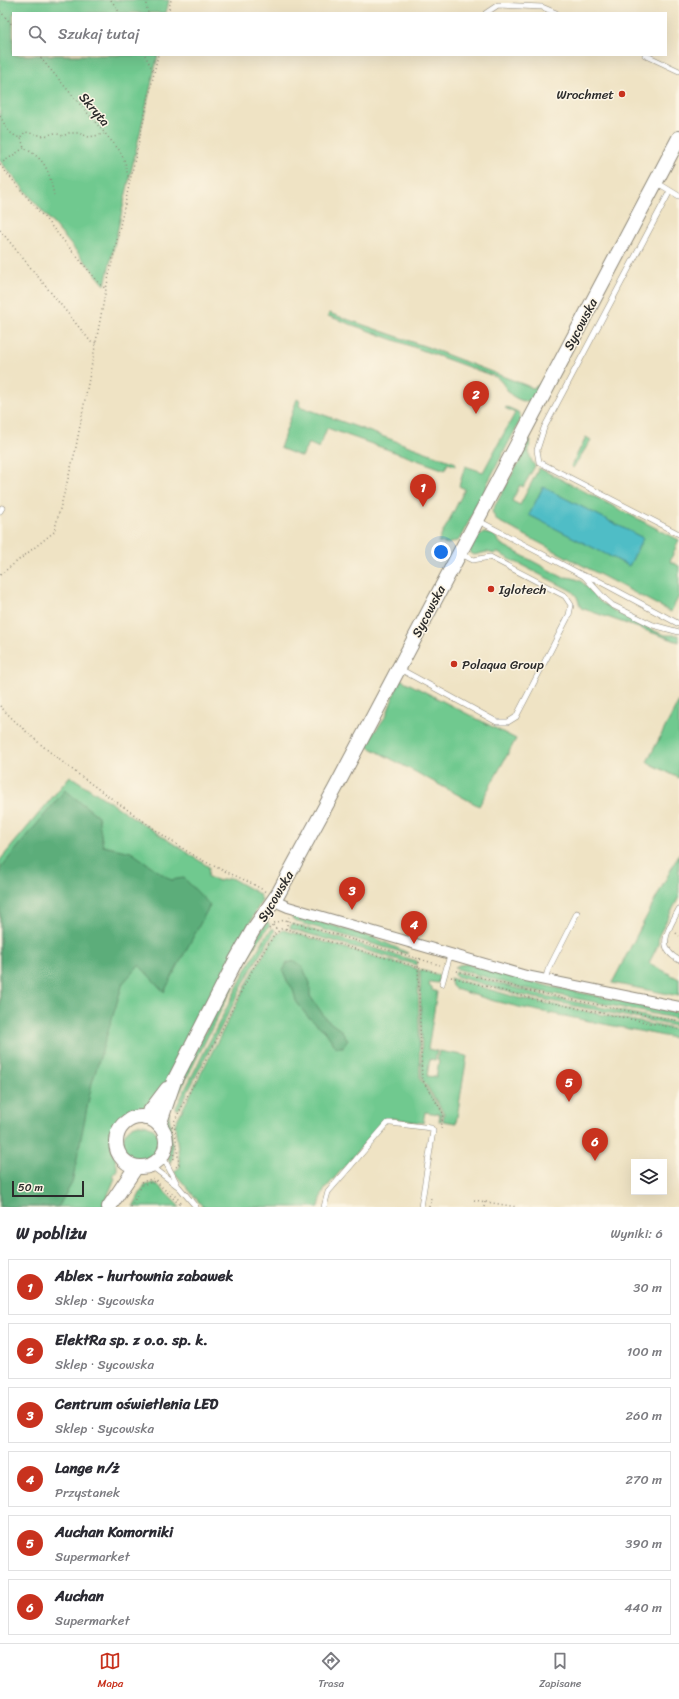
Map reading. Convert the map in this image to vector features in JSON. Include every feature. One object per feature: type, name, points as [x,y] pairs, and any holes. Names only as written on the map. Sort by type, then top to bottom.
[{"type":"street","name":"Sycowska","points":[[145,1118],[174,1081],[242,949],[275,899],[336,787],[398,667],[679,138]]},
{"type":"street","points":[[275,899],[280,904],[288,907],[450,955],[545,980],[679,1007]]},
{"type":"street","name":"Sycowska","points":[[165,1122],[174,1081]]},
{"type":"street","points":[[110,1204],[151,1171],[155,1163],[167,1165],[165,1150],[165,1122],[145,1118],[133,1119],[122,1126],[119,1131],[116,1143],[120,1155],[124,1160],[151,1171]]},
{"type":"street","points":[[110,1204],[124,1160]]},
{"type":"lane","points":[[488,12],[498,5],[542,7],[554,12]]},
{"type":"lane","points":[[648,56],[679,71]]},
{"type":"lane","points":[[656,181],[679,196]]},
{"type":"lane","points":[[670,191],[544,428],[537,450],[540,462],[679,534]]},
{"type":"lane","points":[[476,520],[584,576],[595,579],[679,624]]},
{"type":"lane","points":[[398,667],[497,722],[508,722],[516,717],[569,615],[571,605],[565,596],[490,557],[473,560],[459,553]]},
{"type":"lane","points":[[584,576],[605,599],[612,604],[653,626],[679,632]]},
{"type":"lane","points":[[679,909],[665,937],[669,952],[679,960]]},
{"type":"lane","points":[[545,980],[548,970],[577,913]]},
{"type":"lane","points":[[442,984],[450,955]]},
{"type":"lane","points":[[324,1207],[328,1192],[380,1132],[390,1123],[431,1128],[433,1130],[421,1207]]},
{"type":"lane","points":[[167,1165],[179,1187],[196,1207]]},
{"type":"lane","points":[[151,1171],[179,1187]]},
{"type":"path","points":[[111,0],[119,12]]},
{"type":"path","points":[[145,0],[148,12]]},
{"type":"path","points":[[168,12],[171,0]]},
{"type":"path","points":[[0,11],[12,25]]},
{"type":"path","name":"Skryta","points":[[39,56],[120,152],[125,162],[129,181]]},
{"type":"path","points":[[145,56],[154,73]]},
{"type":"path","points":[[0,575],[54,532],[75,452],[97,343],[106,289],[158,56]]},
{"type":"path","points":[[0,116],[6,129],[14,136],[21,138]]},
{"type":"path","points":[[21,138],[26,132],[44,136],[55,133],[63,136],[69,133],[78,133],[89,137],[104,134]]},
{"type":"path","points":[[21,138],[24,148],[37,154],[45,165],[51,180],[54,195]]},
{"type":"path","points":[[24,148],[0,164],[100,284],[106,289]]},
{"type":"path","points":[[0,230],[91,342],[97,343]]},
{"type":"path","points":[[0,706],[30,735],[82,777],[168,838],[197,858],[246,880],[275,899]]},
{"type":"path","points":[[266,933],[274,923],[284,920],[534,992],[679,1021]]},
{"type":"path","points":[[167,1165],[179,1165],[174,1122],[255,965],[268,944],[280,929],[286,929],[418,968],[538,1000],[679,1029]]},
{"type":"path","points":[[420,959],[418,968],[422,1079],[443,1113],[440,1137]]},
{"type":"path","points":[[165,1122],[175,1160],[167,1165]]},
{"type":"path","points":[[135,1183],[151,1171],[185,1207]]},
{"type":"path","points":[[131,1207],[142,1185],[160,1180]]},
{"type":"path","points":[[156,1181],[182,1207]]},
{"type":"path","points":[[429,1207],[432,1191]]},
{"type":"path","points":[[474,1200],[517,1207]]},
{"type":"path","points":[[484,1207],[485,1202]]},
{"type":"green space","points":[[0,0],[169,0],[166,12],[12,12],[12,56],[158,56],[105,285],[0,161]]},
{"type":"green space","points":[[329,313],[427,347],[533,388],[539,385],[546,376],[536,396],[529,401],[524,401],[511,395],[502,382],[496,377],[328,316]]},
{"type":"green space","points":[[297,399],[300,401],[299,406],[456,463],[455,466],[448,463],[445,470],[327,428],[319,448],[308,443],[302,457],[280,448]]},
{"type":"green space","points":[[507,407],[518,412],[521,419],[488,482],[486,489],[459,540],[448,544],[438,542],[465,489],[459,486],[465,466],[483,472],[515,413],[505,408]]},
{"type":"green space","points":[[586,437],[591,440],[573,468],[571,466]]},
{"type":"green space","points":[[529,440],[531,440],[529,454],[535,466],[523,487],[520,485],[512,501],[520,505],[539,468],[679,540],[670,561],[679,566],[679,596],[671,612],[496,520],[492,511],[524,453],[523,452]]},
{"type":"green space","points":[[484,533],[494,535],[501,544],[562,577],[577,579],[582,582],[602,603],[629,619],[665,635],[679,635],[679,642],[581,608],[577,597],[572,591],[496,552],[494,554],[487,552],[474,555],[469,549],[473,538]]},
{"type":"green space","points":[[400,679],[516,739],[479,806],[365,745],[386,716]]},
{"type":"green space","points":[[679,701],[679,778],[647,762]]},
{"type":"green space","points":[[70,776],[209,867],[208,877],[219,881],[231,878],[259,894],[262,900],[165,1084],[141,1111],[128,1114],[119,1122],[112,1133],[111,1145],[117,1165],[117,1173],[115,1172],[112,1177],[115,1178],[103,1207],[0,1207],[0,860]]},
{"type":"green space","points":[[65,790],[98,816],[103,846],[131,852],[171,880],[184,878],[210,905],[164,992],[139,965],[123,983],[92,1083],[72,1183],[58,1207],[0,1207],[0,869]]},
{"type":"green space","points":[[679,854],[679,897],[659,935],[658,945],[649,963],[679,979],[679,996],[612,983]]},
{"type":"green space","points":[[293,914],[375,938],[408,953],[407,954],[294,921],[292,918]]},
{"type":"green space","points":[[267,922],[270,925],[256,944],[244,965],[172,1107],[178,1084],[252,942]]},
{"type":"green space","points":[[292,924],[417,961],[416,965],[291,929],[290,927]]},
{"type":"green space","points":[[273,928],[275,931],[252,968],[179,1109],[175,1109],[248,966],[266,936]]},
{"type":"green space","points":[[283,930],[418,969],[420,1079],[442,1113],[441,1121],[439,1121],[440,1114],[425,1112],[423,1123],[391,1118],[384,1121],[325,1189],[319,1207],[203,1207],[174,1172],[180,1167],[175,1124],[254,970],[275,936]]},
{"type":"green space","points":[[295,961],[302,966],[310,983],[310,996],[327,1020],[342,1031],[348,1040],[343,1047],[336,1047],[325,1031],[307,1016],[296,1001],[293,989],[287,981],[283,971],[287,963]]},
{"type":"green space","points":[[466,964],[548,986],[679,1013],[679,1019],[523,988],[454,968],[459,965]]},
{"type":"green space","points":[[420,970],[439,975],[438,983],[430,982],[429,986],[432,987],[432,990],[437,992],[428,1049],[437,1051],[435,1060],[430,1059],[427,1076],[436,1077],[439,1051],[467,1056],[456,1123],[443,1121],[444,1113],[422,1079]]},
{"type":"green space","points":[[456,972],[546,996],[679,1023],[679,1027],[520,995],[455,976],[454,974]]},
{"type":"green space","points":[[450,978],[519,998],[679,1030],[679,1039],[494,1001],[455,989],[452,986]]},
{"type":"green space","points":[[169,1112],[173,1156],[170,1163],[168,1156],[170,1141],[165,1125]]},
{"type":"green space","points":[[145,1124],[154,1129],[158,1135],[158,1149],[154,1155],[145,1160],[137,1160],[128,1155],[124,1149],[123,1138],[128,1129],[134,1125]]},
{"type":"green space","points":[[153,1183],[159,1186],[180,1207],[133,1207],[144,1186]]},
{"type":"water","points":[[543,487],[643,538],[629,566],[529,515]]},
{"type":"place","name":"Wrochmet","points":[[622,94]]},
{"type":"place","name":"ElektRa sp. z o.o. sp. k.","points":[[476,414]]},
{"type":"place","name":"Ablex - hurtownia zabawek","points":[[423,507]]},
{"type":"place","name":"Iglotech","points":[[491,589]]},
{"type":"place","name":"Polaqua Group","points":[[454,664]]},
{"type":"place","name":"Centrum oświetlenia LED","points":[[352,910]]},
{"type":"place","name":"Lange n/ż","points":[[414,944]]},
{"type":"place","name":"Auchan Komorniki","points":[[569,1102]]},
{"type":"place","name":"Auchan","points":[[595,1161]]}]
